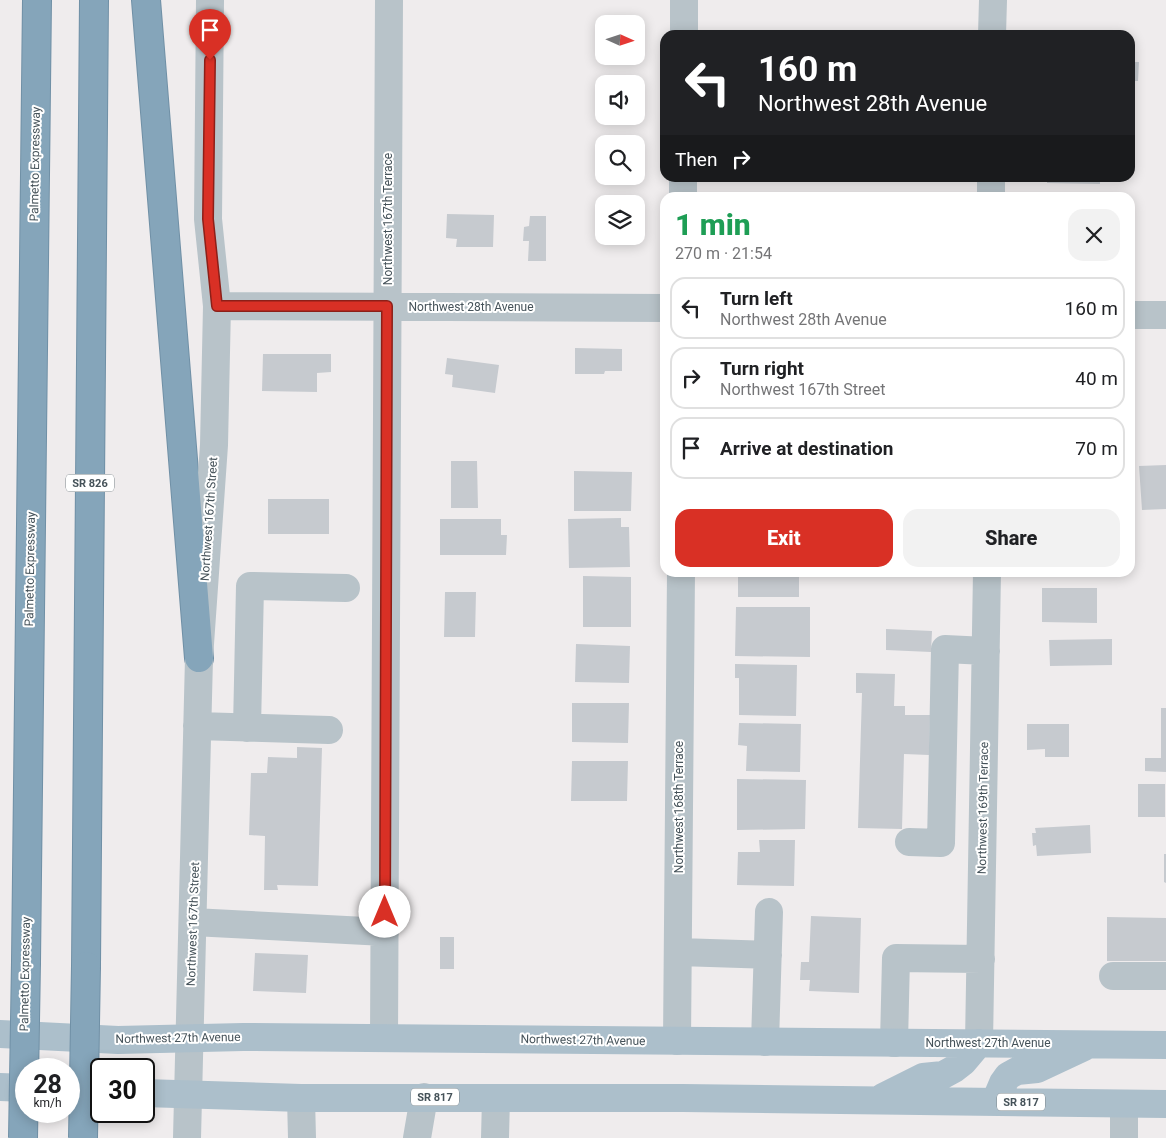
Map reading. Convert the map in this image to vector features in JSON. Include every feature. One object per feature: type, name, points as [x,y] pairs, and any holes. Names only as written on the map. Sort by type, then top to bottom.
[{"type":"highway","name":"Palmetto Expressway","points":[[23,1138],[37,0]]},
{"type":"highway","name":"SR 826","points":[[83,1138],[94,0]]},
{"type":"highway","points":[[146,0],[199,658]]},
{"type":"main road","name":"Northwest 27th Avenue","points":[[0,1034],[118,1040],[384,1038],[1166,1045]]},
{"type":"main road","points":[[877,1100],[923,1077],[943,1075],[954,1069],[963,1062],[979,1043]]},
{"type":"main road","points":[[996,1102],[1003,1082],[1008,1076],[1017,1071],[1037,1069],[1090,1044]]},
{"type":"main road","points":[[0,1086],[15,1087]]},
{"type":"main road","name":"SR 817","points":[[155,1093],[301,1098],[877,1100],[1166,1104]]},
{"type":"street","name":"Northwest 167th Street","points":[[187,1138],[199,658],[214,445],[217,306],[208,219],[210,0]]},
{"type":"street","name":"Northwest 167th Terrace","points":[[384,1038],[389,0]]},
{"type":"street","points":[[684,0],[684,30]]},
{"type":"street","points":[[992,30],[993,0]]},
{"type":"street","name":"Northwest 28th Avenue","points":[[217,306],[660,308]]},
{"type":"street","points":[[1135,315],[1166,315]]},
{"type":"street","name":"Northwest 168th Terrace","points":[[677,1041],[681,577]]},
{"type":"street","name":"Northwest 169th Terrace","points":[[979,1043],[987,577]]},
{"type":"street","points":[[247,728],[250,586],[346,588]]},
{"type":"street","points":[[909,842],[941,843],[945,649],[986,651]]},
{"type":"street","points":[[198,726],[329,730]]},
{"type":"street","points":[[765,1042],[769,912]]},
{"type":"street","points":[[193,922],[385,932]]},
{"type":"street","points":[[679,952],[768,955]]},
{"type":"street","points":[[894,1043],[896,958],[981,960]]},
{"type":"street","points":[[1113,976],[1166,976]]},
{"type":"street","points":[[417,1138],[424,1097]]},
{"type":"street","points":[[301,1098],[302,1138]]},
{"type":"street","points":[[495,1138],[496,1098]]},
{"type":"street","points":[[1124,1104],[1124,1138]]},
{"type":"building","points":[[1135,62],[1139,62],[1138,81],[1135,81]]},
{"type":"building","points":[[1100,182],[1100,184],[1047,183]]},
{"type":"building","points":[[447,214],[494,215],[493,247],[456,247],[457,239],[446,238]]},
{"type":"building","points":[[530,216],[546,216],[546,261],[528,261],[529,241],[523,241],[524,227],[529,226]]},
{"type":"building","points":[[575,348],[622,349],[622,371],[605,371],[604,374],[575,374]]},
{"type":"building","points":[[263,354],[331,354],[331,372],[317,373],[317,392],[262,391]]},
{"type":"building","points":[[447,358],[499,365],[495,393],[452,387],[453,375],[445,374]]},
{"type":"building","points":[[451,461],[477,461],[478,508],[451,508]]},
{"type":"building","points":[[1166,465],[1166,509],[1142,510],[1139,466]]},
{"type":"building","points":[[574,471],[632,472],[631,511],[574,511]]},
{"type":"building","points":[[268,499],[329,499],[329,534],[268,534]]},
{"type":"building","points":[[621,518],[621,527],[629,527],[630,567],[569,568],[568,519]]},
{"type":"building","points":[[440,519],[501,519],[501,535],[507,535],[506,555],[440,555]]},
{"type":"building","points":[[583,576],[631,577],[631,627],[583,627]]},
{"type":"building","points":[[738,577],[799,577],[799,597],[738,597]]},
{"type":"building","points":[[1042,588],[1097,588],[1097,623],[1042,622]]},
{"type":"building","points":[[445,592],[476,592],[475,637],[444,637]]},
{"type":"building","points":[[736,607],[810,607],[810,657],[735,656]]},
{"type":"building","points":[[886,629],[932,631],[931,652],[886,650]]},
{"type":"building","points":[[1112,639],[1112,665],[1050,666],[1049,640]]},
{"type":"building","points":[[576,644],[630,646],[629,683],[575,682]]},
{"type":"building","points":[[735,664],[797,665],[796,716],[739,715],[739,678],[735,678]]},
{"type":"building","points":[[856,673],[895,674],[894,706],[905,706],[905,715],[930,715],[929,755],[904,754],[902,829],[858,828],[862,693],[856,693]]},
{"type":"building","points":[[572,703],[629,703],[628,743],[572,742]]},
{"type":"building","points":[[1161,708],[1166,708],[1166,772],[1145,771],[1145,758],[1161,758]]},
{"type":"building","points":[[739,723],[801,724],[800,772],[746,771],[747,746],[738,745]]},
{"type":"building","points":[[1027,724],[1069,724],[1069,757],[1045,757],[1045,749],[1027,750]]},
{"type":"building","points":[[297,747],[322,748],[318,886],[277,885],[278,890],[264,890],[265,836],[249,835],[251,773],[267,773],[268,757],[297,758]]},
{"type":"building","points":[[572,761],[628,761],[627,801],[571,801]]},
{"type":"building","points":[[737,779],[806,780],[805,829],[737,830]]},
{"type":"building","points":[[1138,784],[1165,784],[1165,817],[1138,817]]},
{"type":"building","points":[[1090,825],[1091,853],[1037,856],[1036,845],[1033,846],[1032,833],[1036,833],[1035,828]]},
{"type":"building","points":[[759,840],[795,840],[794,886],[737,885],[738,852],[760,852]]},
{"type":"building","points":[[1164,854],[1166,854],[1166,883],[1164,882]]},
{"type":"building","points":[[811,916],[861,918],[859,993],[809,991],[810,980],[800,980],[801,962],[809,962]]},
{"type":"building","points":[[1107,917],[1166,918],[1166,961],[1107,961]]},
{"type":"building","points":[[440,937],[454,937],[454,969],[440,969]]},
{"type":"building","points":[[255,953],[308,955],[306,993],[253,991]]},
{"type":"route","points":[[210,60],[208,219],[217,306],[387,306],[385,912]]}]
